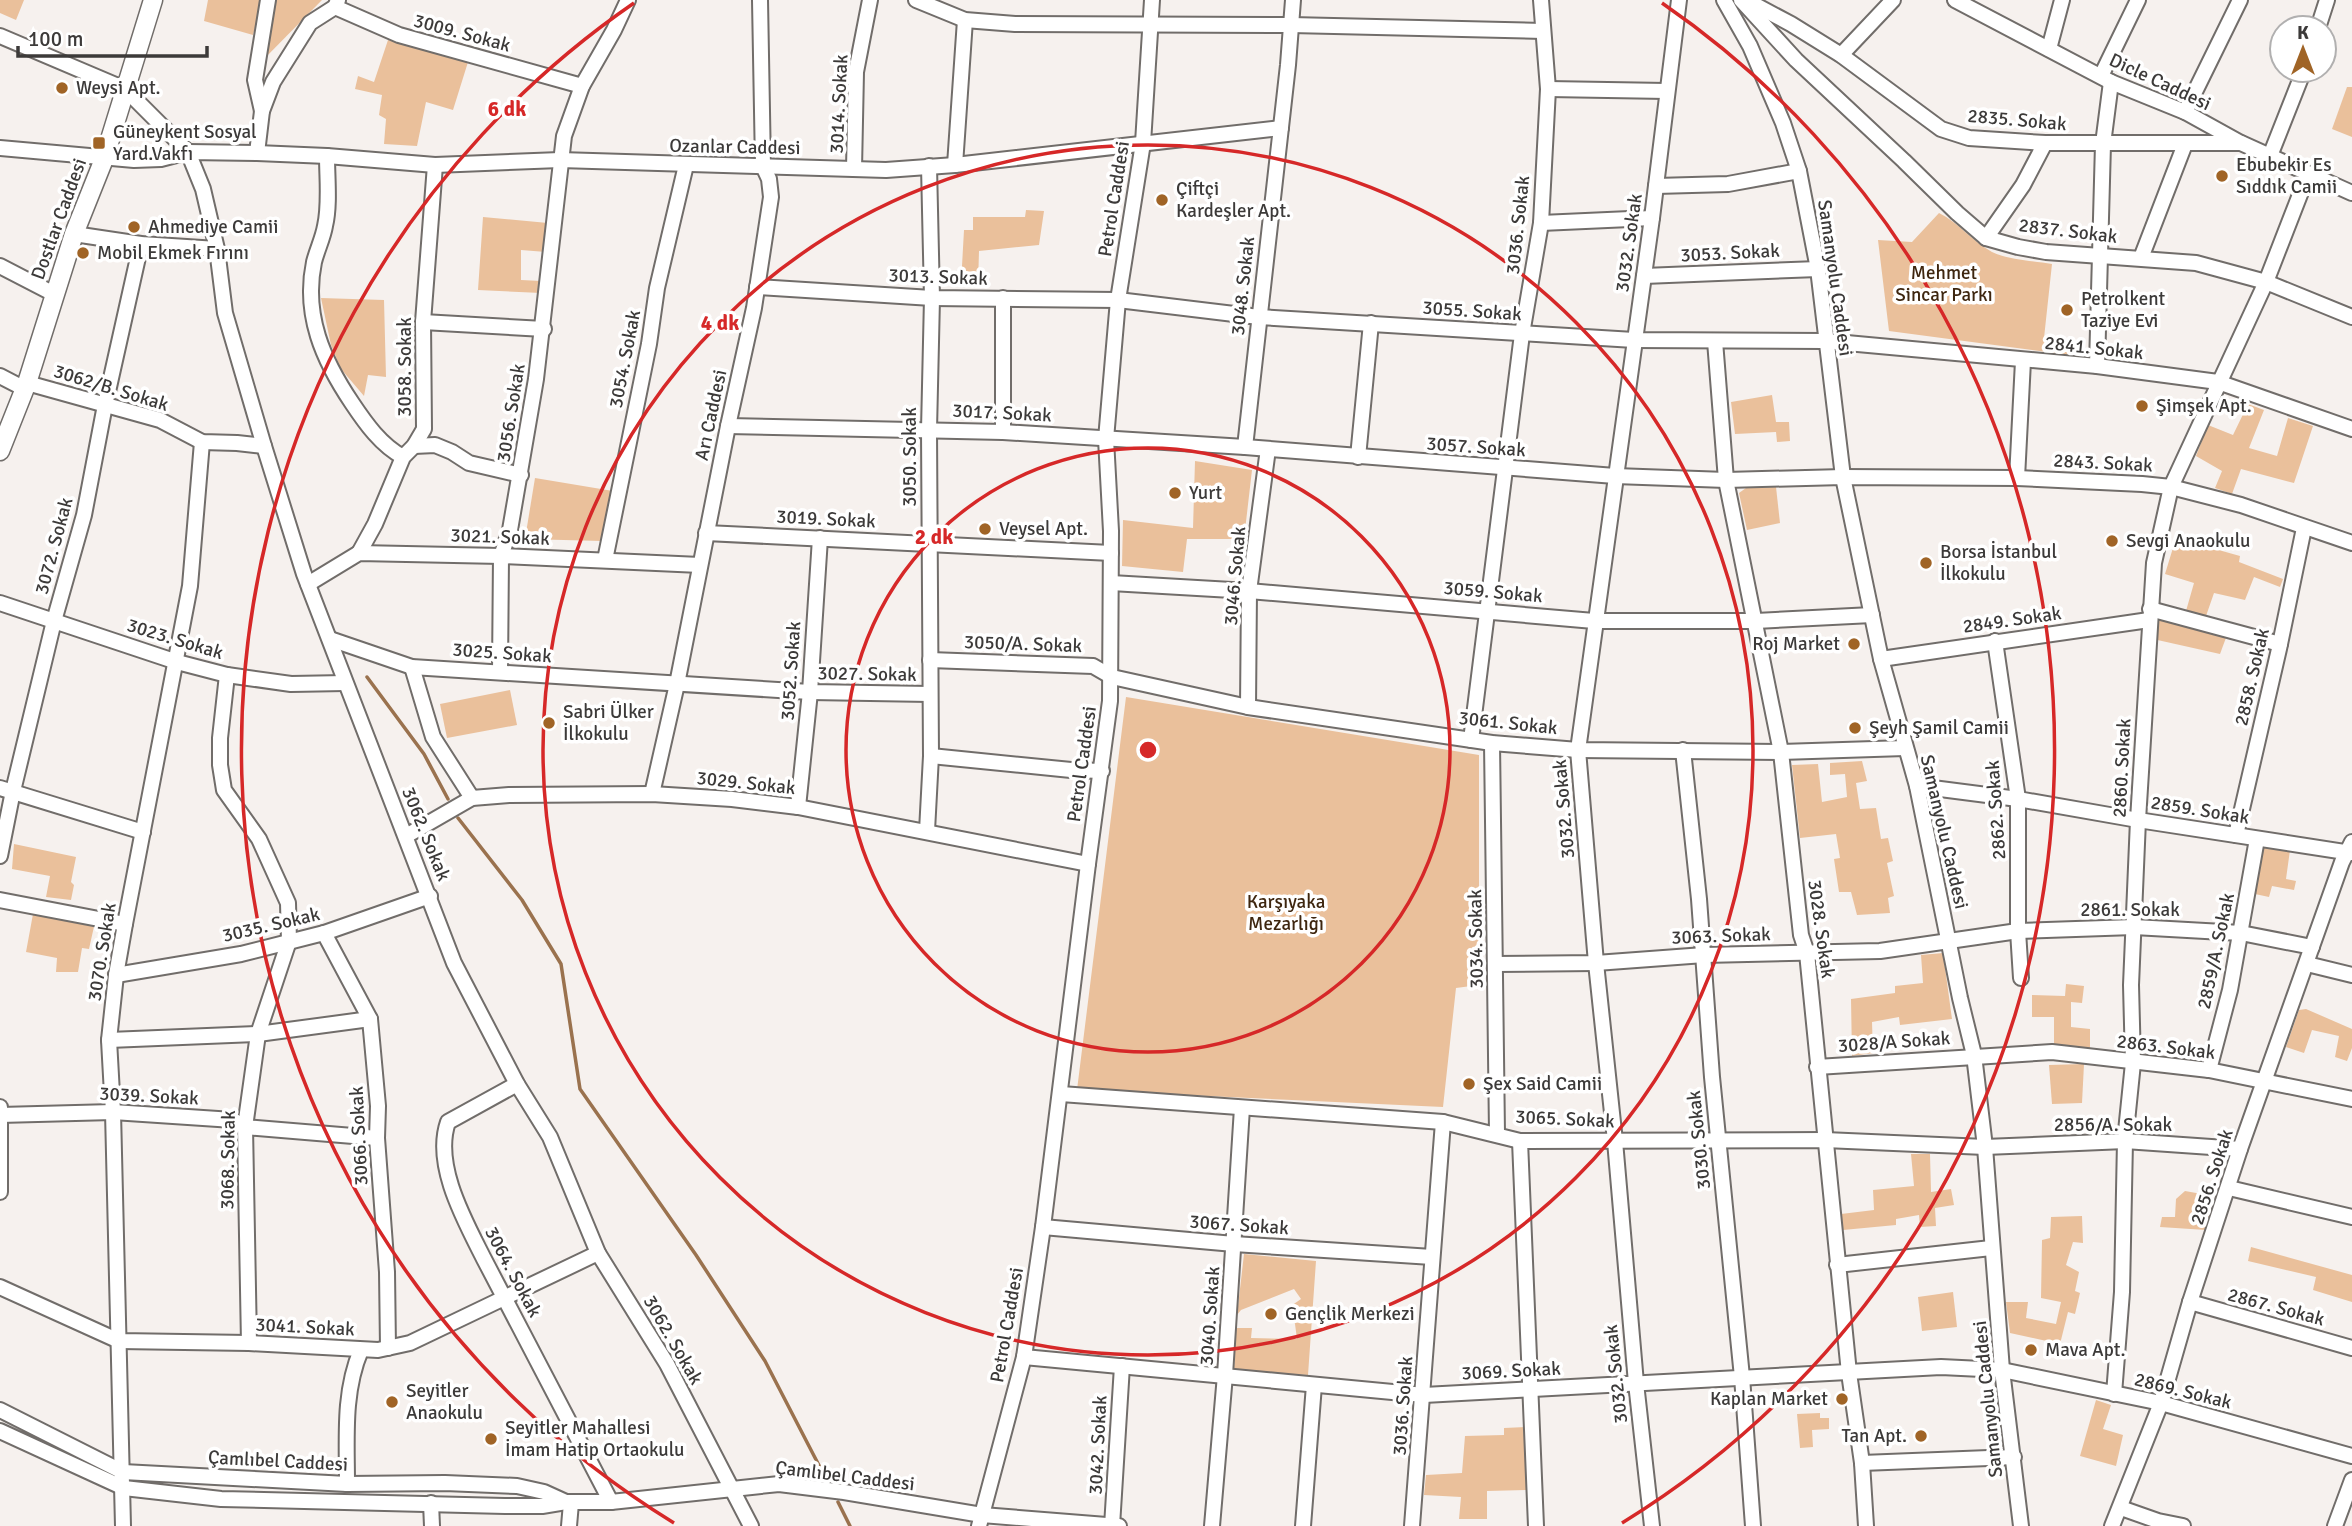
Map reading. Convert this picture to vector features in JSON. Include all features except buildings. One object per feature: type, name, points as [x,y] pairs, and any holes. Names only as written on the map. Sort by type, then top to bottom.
[{"type":"main road","name":"Dostlar Caddesi","points":[[0,451],[26,386],[74,234],[104,159],[153,0]]},
{"type":"street","points":[[262,111],[255,80],[268,0]]},
{"type":"street","name":"3056. Sokak","points":[[500,671],[501,555],[510,530],[521,475],[544,330],[564,136],[582,86],[628,0]]},
{"type":"street","name":"Arı Caddesi","points":[[652,794],[677,684],[757,287],[771,197],[769,179],[763,166],[760,0]]},
{"type":"street","name":"3014. Sokak","points":[[854,169],[856,72],[870,0]]},
{"type":"street","points":[[916,0],[965,20],[1014,24],[1291,24],[1543,31]]},
{"type":"street","name":"Petrol Caddesi","points":[[981,1521],[1024,1357],[1102,771],[1112,677],[1111,553],[1106,439],[1118,300],[1143,143],[1152,0]]},
{"type":"street","name":"3048. Sokak","points":[[1245,447],[1293,0]]},
{"type":"street","name":"3036. Sokak","points":[[1471,740],[1522,334],[1541,223],[1548,89],[1541,0]]},
{"type":"street","name":"3032. Sokak","points":[[1652,1526],[1636,1383],[1578,750],[1594,621],[1653,218],[1679,0]]},
{"type":"street","name":"Samanyolu Caddesi","points":[[1724,0],[1761,72],[1783,123],[1799,171],[1818,269],[1843,477],[1881,659],[1917,786],[1974,1055],[1985,1147],[2002,1370],[2021,1526]]},
{"type":"street","name":"2837. Sokak","points":[[1741,0],[1796,60],[1986,238],[2046,252],[2196,263],[2266,282],[2352,317]]},
{"type":"street","name":"2835. Sokak","points":[[1746,0],[1841,55],[1941,129],[1969,138],[2045,143],[2241,144]]},
{"type":"street","points":[[1841,55],[1893,0]]},
{"type":"street","name":"Dicle Caddesi","points":[[1955,0],[2106,79],[2185,112],[2241,144],[2352,193]]},
{"type":"street","points":[[2049,49],[2062,0]]},
{"type":"street","points":[[2097,366],[2106,79],[2137,0]]},
{"type":"street","points":[[2185,112],[2240,0]]},
{"type":"street","points":[[257,153],[262,111],[272,82],[310,23],[337,4]]},
{"type":"street","name":"3009. Sokak","points":[[337,4],[399,35],[582,86]]},
{"type":"street","points":[[954,165],[965,20]]},
{"type":"street","points":[[0,36],[125,89],[188,152]]},
{"type":"street","points":[[2270,156],[2298,84]]},
{"type":"street","points":[[1548,89],[1667,91]]},
{"type":"street","name":"Ozanlar Caddesi","points":[[0,148],[104,159],[161,159],[188,152],[327,156],[435,165],[560,160],[686,166],[854,169],[954,165],[1280,128]]},
{"type":"street","points":[[1986,238],[2023,185],[2045,143]]},
{"type":"street","points":[[2141,258],[2185,144]]},
{"type":"street","name":"3062. Sokak","points":[[188,152],[203,189],[216,249],[225,313],[308,584],[454,962],[517,1084],[550,1138],[598,1253],[667,1363],[751,1526]]},
{"type":"street","points":[[327,156],[326,224],[313,272],[311,317],[334,375],[364,421],[389,450],[403,457]]},
{"type":"street","name":"3058. Sokak","points":[[359,553],[375,524],[403,457],[414,446],[424,429],[423,322],[435,165]]},
{"type":"street","name":"3054. Sokak","points":[[605,560],[649,344],[657,288],[686,166]]},
{"type":"street","name":"3050. Sokak","points":[[928,831],[931,756],[929,430],[932,298],[929,166]]},
{"type":"street","points":[[1656,186],[1728,184],[1799,171]]},
{"type":"street","name":"2860. Sokak","points":[[2114,1394],[2122,1292],[2125,1141],[2133,1063],[2131,985],[2138,820],[2154,563],[2171,486],[2266,282],[2308,174]]},
{"type":"street","points":[[1541,223],[1653,218]]},
{"type":"street","points":[[74,234],[141,244],[216,249]]},
{"type":"street","name":"3072. Sokak","points":[[0,856],[7,789],[84,515],[141,244]]},
{"type":"street","points":[[0,265],[54,294]]},
{"type":"street","name":"3053. Sokak","points":[[1644,276],[1818,269]]},
{"type":"street","name":"3013. Sokak","points":[[757,287],[932,298],[1118,300]]},
{"type":"street","points":[[1003,298],[1003,432]]},
{"type":"street","name":"3055. Sokak","points":[[1118,300],[1259,317],[1522,334],[1634,340],[1825,341]]},
{"type":"street","points":[[423,322],[544,330]]},
{"type":"street","points":[[1357,457],[1371,323]]},
{"type":"street","name":"3028. Sokak","points":[[1715,341],[1726,480],[1781,752],[1801,936],[1807,953],[1837,1265],[1862,1463],[1866,1526]]},
{"type":"street","name":"2841. Sokak","points":[[1825,341],[2097,366],[2218,382],[2352,429]]},
{"type":"street","points":[[2017,478],[2023,361]]},
{"type":"street","name":"3062/B. Sokak","points":[[0,376],[26,386],[160,420],[202,442],[264,446]]},
{"type":"street","name":"3017. Sokak","points":[[728,426],[1003,432],[1106,439]]},
{"type":"street","name":"3057. Sokak","points":[[1106,439],[1245,447],[1615,477],[1726,480],[1843,477]]},
{"type":"street","name":"3070. Sokak","points":[[123,1526],[109,1040],[125,924],[190,586],[202,442]]},
{"type":"street","points":[[414,446],[435,445],[469,463],[521,475]]},
{"type":"street","name":"3046. Sokak","points":[[1248,707],[1249,591],[1268,449]]},
{"type":"street","name":"2843. Sokak","points":[[1843,477],[2017,478],[2171,486],[2241,505],[2352,543]]},
{"type":"street","name":"2858. Sokak","points":[[2236,835],[2304,528]]},
{"type":"street","name":"3019. Sokak","points":[[706,533],[1111,553]]},
{"type":"street","name":"3052. Sokak","points":[[798,807],[810,692],[820,538]]},
{"type":"street","points":[[308,584],[359,553]]},
{"type":"street","name":"3021. Sokak","points":[[359,553],[501,555],[700,565]]},
{"type":"street","name":"3059. Sokak","points":[[1111,583],[1249,591],[1594,621],[1756,621],[1872,615]]},
{"type":"street","name":"3023. Sokak","points":[[0,603],[177,662],[227,675],[291,684],[345,683]]},
{"type":"street","name":"2849. Sokak","points":[[1881,659],[2149,615],[2280,644]]},
{"type":"street","name":"3025. Sokak","points":[[330,639],[412,667],[677,684]]},
{"type":"street","name":"2862. Sokak","points":[[1995,641],[2018,799],[2018,931],[2021,978]]},
{"type":"street","name":"3050/A. Sokak","points":[[930,660],[1093,666],[1112,677]]},
{"type":"street","points":[[412,667],[433,737],[472,797]]},
{"type":"street","points":[[227,675],[220,738],[224,790],[259,839],[274,869],[288,903],[289,940]]},
{"type":"street","name":"3061. Sokak","points":[[1112,677],[1248,707],[1492,743],[1578,750],[1781,752],[1905,748]]},
{"type":"street","name":"3027. Sokak","points":[[677,684],[810,692],[930,694]]},
{"type":"street","name":"3034. Sokak","points":[[1492,743],[1497,1133]]},
{"type":"street","name":"3030. Sokak","points":[[1683,750],[1704,955],[1753,1526]]},
{"type":"street","points":[[931,756],[1071,771],[1102,771]]},
{"type":"street","name":"2859. Sokak","points":[[1917,786],[2018,799],[2258,839],[2351,849]]},
{"type":"street","points":[[7,789],[143,832]]},
{"type":"street","name":"3029. Sokak","points":[[406,836],[472,797],[652,794],[732,799],[798,807],[1088,864]]},
{"type":"street","name":"2859/A. Sokak","points":[[2209,1070],[2241,933],[2258,839]]},
{"type":"street","name":"2856. Sokak","points":[[2112,1526],[2161,1403],[2240,1149],[2312,947],[2351,849]]},
{"type":"street","name":"3035. Sokak","points":[[116,975],[241,954],[324,933],[430,896]]},
{"type":"street","points":[[0,900],[125,924]]},
{"type":"street","name":"2861. Sokak","points":[[1948,942],[2018,931],[2134,927],[2241,933],[2312,947]]},
{"type":"street","name":"3066. Sokak","points":[[324,933],[370,1019],[378,1106],[377,1138],[387,1272],[388,1348]]},
{"type":"street","name":"3068. Sokak","points":[[249,1343],[245,1126],[258,1034],[289,940]]},
{"type":"street","name":"3063. Sokak","points":[[1495,964],[1596,963],[1704,955],[1880,951],[1948,942]]},
{"type":"street","points":[[2307,964],[2352,975]]},
{"type":"street","points":[[109,1040],[258,1034],[370,1019]]},
{"type":"street","name":"2863. Sokak","points":[[1974,1055],[2052,1052],[2209,1070],[2352,1100]]},
{"type":"street","name":"3028/A Sokak","points":[[1817,1067],[1974,1055]]},
{"type":"street","name":"3064. Sokak","points":[[517,1084],[448,1122],[443,1136],[449,1181],[463,1219],[611,1502]]},
{"type":"street","name":"3065. Sokak","points":[[1061,1094],[1443,1122],[1497,1133],[1520,1141],[1825,1140],[1985,1147]]},
{"type":"street","name":"3040. Sokak","points":[[1212,1526],[1225,1375],[1242,1108]]},
{"type":"street","points":[[0,1192],[1,1112]]},
{"type":"street","name":"3039. Sokak","points":[[1,1112],[113,1112],[233,1120],[245,1126],[377,1138]]},
{"type":"street","name":"3036. Sokak","points":[[1412,1526],[1443,1122]]},
{"type":"street","points":[[1520,1141],[1536,1526]]},
{"type":"street","name":"2856/A. Sokak","points":[[1985,1147],[2125,1141],[2240,1149]]},
{"type":"street","points":[[2229,1188],[2352,1217]]},
{"type":"street","name":"3067. Sokak","points":[[1043,1227],[1234,1244],[1432,1257]]},
{"type":"street","points":[[1837,1265],[1992,1248]]},
{"type":"street","name":"3041. Sokak","points":[[0,1287],[119,1341],[249,1343],[361,1350],[410,1343],[598,1253]]},
{"type":"street","points":[[0,1277],[0,1287]]},
{"type":"street","name":"2867. Sokak","points":[[2190,1303],[2352,1348]]},
{"type":"street","points":[[347,1484],[348,1402],[353,1370],[361,1350]]},
{"type":"street","name":"3069. Sokak","points":[[1024,1357],[1424,1395],[1941,1367],[2002,1370]]},
{"type":"street","name":"3042. Sokak","points":[[1112,1526],[1122,1366]]},
{"type":"street","name":"2869. Sokak","points":[[2002,1370],[2161,1403],[2352,1456]]},
{"type":"street","points":[[1303,1526],[1314,1385]]},
{"type":"street","name":"Çamlıbel Caddesi","points":[[0,1410],[123,1472],[347,1484],[445,1483],[517,1486],[544,1492],[569,1502]]},
{"type":"street","name":"Çamlıbel Caddesi","points":[[0,1431],[124,1488],[221,1499],[542,1506],[569,1502],[611,1502],[779,1484],[844,1492],[981,1521],[1119,1526]]},
{"type":"street","points":[[1862,1463],[2014,1457]]},
{"type":"street","points":[[2335,1526],[2352,1480]]},
{"type":"street","points":[[569,1502],[569,1526]]},
{"type":"street","points":[[431,1503],[432,1526]]},
{"type":"street","points":[[2121,1508],[2158,1521],[2183,1526]]},
{"type":"green space","points":[[0,0],[24,0],[16,20],[0,13]]},
{"type":"green space","points":[[208,0],[262,0],[253,35],[204,21]]},
{"type":"green space","points":[[274,0],[322,0],[262,61]]},
{"type":"green space","points":[[388,40],[468,62],[453,110],[426,102],[417,146],[384,144],[386,119],[379,115],[382,95],[355,89],[358,76],[374,82]]},
{"type":"green space","points":[[2347,87],[2352,87],[2352,137],[2332,129]]},
{"type":"green space","points":[[1026,210],[1044,211],[1039,245],[979,251],[978,285],[961,284],[964,230],[973,230],[973,217],[1025,217]]},
{"type":"green space","name":"Mehmet Sincar Parkı","points":[[1939,213],[1992,252],[2014,259],[2052,264],[2044,338],[2085,342],[2084,357],[1889,331],[1878,240],[1912,242]]},
{"type":"green space","points":[[483,217],[548,223],[546,252],[521,250],[521,280],[541,281],[541,293],[478,290]]},
{"type":"green space","points":[[321,298],[384,300],[386,377],[368,375],[364,396],[341,369],[331,345]]},
{"type":"green space","points":[[1772,395],[1776,422],[1789,422],[1790,441],[1777,442],[1776,432],[1735,434],[1731,402]]},
{"type":"green space","points":[[2248,404],[2264,410],[2249,448],[2277,456],[2288,418],[2313,426],[2294,483],[2241,469],[2232,494],[2215,488],[2222,471],[2196,456],[2208,425],[2233,435]]},
{"type":"green space","points":[[1195,461],[1252,470],[1244,539],[1187,539],[1183,572],[1122,566],[1123,520],[1193,528]]},
{"type":"green space","points":[[535,478],[613,491],[602,541],[525,539]]},
{"type":"green space","points":[[1776,487],[1780,523],[1747,530],[1739,493],[1746,488]]},
{"type":"green space","points":[[2176,538],[2240,556],[2239,562],[2283,579],[2280,587],[2254,577],[2245,600],[2214,593],[2206,616],[2186,611],[2194,583],[2165,574]]},
{"type":"green space","points":[[2158,616],[2227,635],[2220,654],[2153,639]]},
{"type":"green space","points":[[510,690],[517,725],[447,738],[440,704]]},
{"type":"green space","name":"Karşıyaka Mezarlığı","points":[[1126,697],[1479,755],[1479,985],[1456,988],[1443,1107],[1077,1090]]},
{"type":"green space","points":[[1862,761],[1867,781],[1856,783],[1860,809],[1876,808],[1881,839],[1888,838],[1893,861],[1887,863],[1894,896],[1888,898],[1890,913],[1857,915],[1851,892],[1839,892],[1834,859],[1840,858],[1836,834],[1800,838],[1792,765],[1818,764],[1822,802],[1847,797],[1845,774],[1830,775],[1830,763]]},
{"type":"green space","points":[[14,844],[76,857],[71,900],[46,897],[50,876],[12,869]]},
{"type":"green space","points":[[2261,846],[2290,850],[2286,879],[2296,881],[2294,890],[2272,886],[2269,897],[2255,894]]},
{"type":"green space","points":[[33,914],[95,922],[89,949],[82,948],[78,972],[56,972],[57,958],[26,952]]},
{"type":"green space","points":[[1943,953],[1952,1019],[1900,1025],[1899,1017],[1872,1022],[1873,1053],[1852,1056],[1851,999],[1895,993],[1895,986],[1923,983],[1921,955]]},
{"type":"green space","points":[[2066,984],[2084,986],[2082,1003],[2071,1002],[2071,1027],[2090,1029],[2090,1048],[2054,1045],[2054,1017],[2032,1017],[2032,995],[2065,996]]},
{"type":"green space","points":[[2306,1009],[2352,1029],[2352,1048],[2347,1061],[2335,1057],[2339,1036],[2312,1030],[2304,1053],[2286,1047],[2299,1010]]},
{"type":"green space","points":[[2084,1064],[2082,1103],[2052,1104],[2049,1065]]},
{"type":"green space","points":[[1911,1154],[1930,1154],[1931,1192],[1951,1189],[1954,1205],[1935,1208],[1936,1226],[1920,1227],[1919,1215],[1896,1219],[1896,1225],[1843,1230],[1841,1214],[1874,1210],[1873,1190],[1914,1186]]},
{"type":"green space","points":[[2185,1191],[2213,1196],[2206,1230],[2160,1227],[2162,1217],[2175,1217],[2176,1199]]},
{"type":"green space","points":[[2082,1216],[2083,1243],[2073,1242],[2066,1265],[2079,1272],[2075,1291],[2080,1293],[2075,1314],[2068,1312],[2060,1344],[2010,1333],[2006,1302],[2028,1302],[2026,1318],[2056,1324],[2061,1302],[2041,1298],[2042,1240],[2050,1238],[2051,1217]]},
{"type":"green space","points":[[2251,1247],[2352,1275],[2352,1302],[2313,1290],[2316,1277],[2248,1261]]},
{"type":"green space","points":[[1244,1254],[1316,1261],[1308,1375],[1236,1371],[1234,1368],[1236,1328],[1252,1328],[1251,1338],[1297,1339],[1295,1324],[1288,1308],[1301,1299],[1294,1289],[1241,1310],[1237,1315]]},
{"type":"green space","points":[[1953,1292],[1957,1327],[1922,1331],[1918,1297]]},
{"type":"green space","points":[[2096,1400],[2111,1405],[2103,1429],[2123,1435],[2116,1466],[2080,1456]]},
{"type":"green space","points":[[1820,1413],[1820,1418],[1829,1418],[1829,1429],[1812,1430],[1813,1447],[1800,1448],[1797,1414]]},
{"type":"green space","points":[[1527,1427],[1528,1490],[1487,1491],[1487,1519],[1459,1519],[1461,1497],[1424,1495],[1426,1475],[1462,1473],[1465,1436],[1504,1435],[1504,1428]]},
{"type":"waterway","points":[[367,677],[424,754],[448,799]]},
{"type":"waterway","points":[[458,818],[522,900],[561,964],[580,1089],[696,1255],[765,1361],[826,1479]]},
{"type":"waterway","points":[[838,1502],[850,1526]]},
{"type":"place","name":"Weysi Apt.","points":[[62,88]]},
{"type":"place","name":"Güneykent Sosyal Yard.Vakfı","points":[[99,143]]},
{"type":"place","name":"Ebubekir Es Sıddık Camii","points":[[2222,176]]},
{"type":"place","name":"Çiftçi Kardeşler Apt.","points":[[1162,200]]},
{"type":"place","name":"Ahmediye Camii","points":[[134,227]]},
{"type":"place","name":"Mobil Ekmek Fırını","points":[[83,253]]},
{"type":"place","name":"Petrolkent Taziye Evi","points":[[2067,310]]},
{"type":"place","name":"Şimşek Apt.","points":[[2142,406]]},
{"type":"place","name":"Yurt","points":[[1175,493]]},
{"type":"place","name":"Veysel Apt.","points":[[985,529]]},
{"type":"place","name":"Sevgi Anaokulu","points":[[2112,541]]},
{"type":"place","name":"Borsa İstanbul İlkokulu","points":[[1926,563]]},
{"type":"place","name":"Roj Market","points":[[1854,644]]},
{"type":"place","name":"Sabri Ülker İlkokulu","points":[[549,723]]},
{"type":"place","name":"Şeyh Şamil Camii","points":[[1855,728]]},
{"type":"place","name":"Şex Said Camii","points":[[1469,1084]]},
{"type":"place","name":"Gençlik Merkezi","points":[[1271,1314]]},
{"type":"place","name":"Mava Apt.","points":[[2031,1350]]},
{"type":"place","name":"Kaplan Market","points":[[1842,1399]]},
{"type":"place","name":"Seyitler Anaokulu","points":[[392,1402]]},
{"type":"place","name":"Tan Apt.","points":[[1921,1436]]},
{"type":"place","name":"Seyitler Mahallesi İmam Hatip Ortaokulu","points":[[491,1439]]}]
